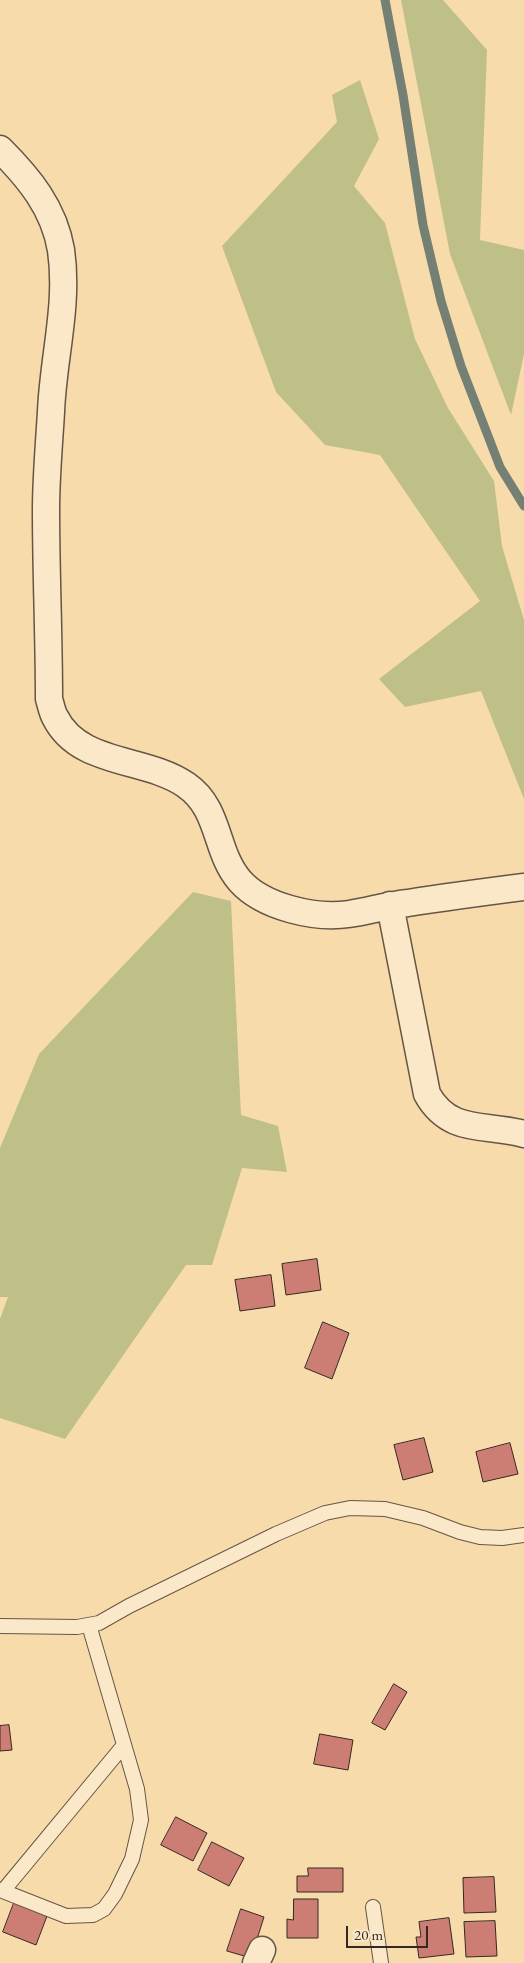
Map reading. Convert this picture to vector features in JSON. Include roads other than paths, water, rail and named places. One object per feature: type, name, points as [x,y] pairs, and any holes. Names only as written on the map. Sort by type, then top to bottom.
[{"type":"street","points":[[0,149],[21,170],[43,198],[54,221],[61,250],[64,294],[51,403],[46,509],[49,700],[55,718],[68,735],[83,746],[102,755],[159,771],[186,785],[203,801],[214,820],[218,836],[232,871],[244,886],[263,899],[286,909],[318,914],[347,915],[390,905],[524,887]]},
{"type":"street","points":[[390,905],[427,1094],[434,1107],[458,1123],[524,1134]]},
{"type":"lane","points":[[0,1626],[77,1627],[99,1623],[129,1606],[241,1551],[324,1513],[350,1508],[386,1509],[423,1518],[460,1532],[480,1537],[502,1538],[524,1535]]},
{"type":"lane","points":[[89,1625],[137,1789],[141,1820],[132,1859],[115,1894],[104,1909],[93,1915],[66,1916],[2,1890],[124,1745]]},
{"type":"lane","points":[[373,1907],[381,1963]]},
{"type":"waterway","points":[[385,0],[403,95],[423,225],[441,301],[461,366],[500,467],[524,506]]}]
